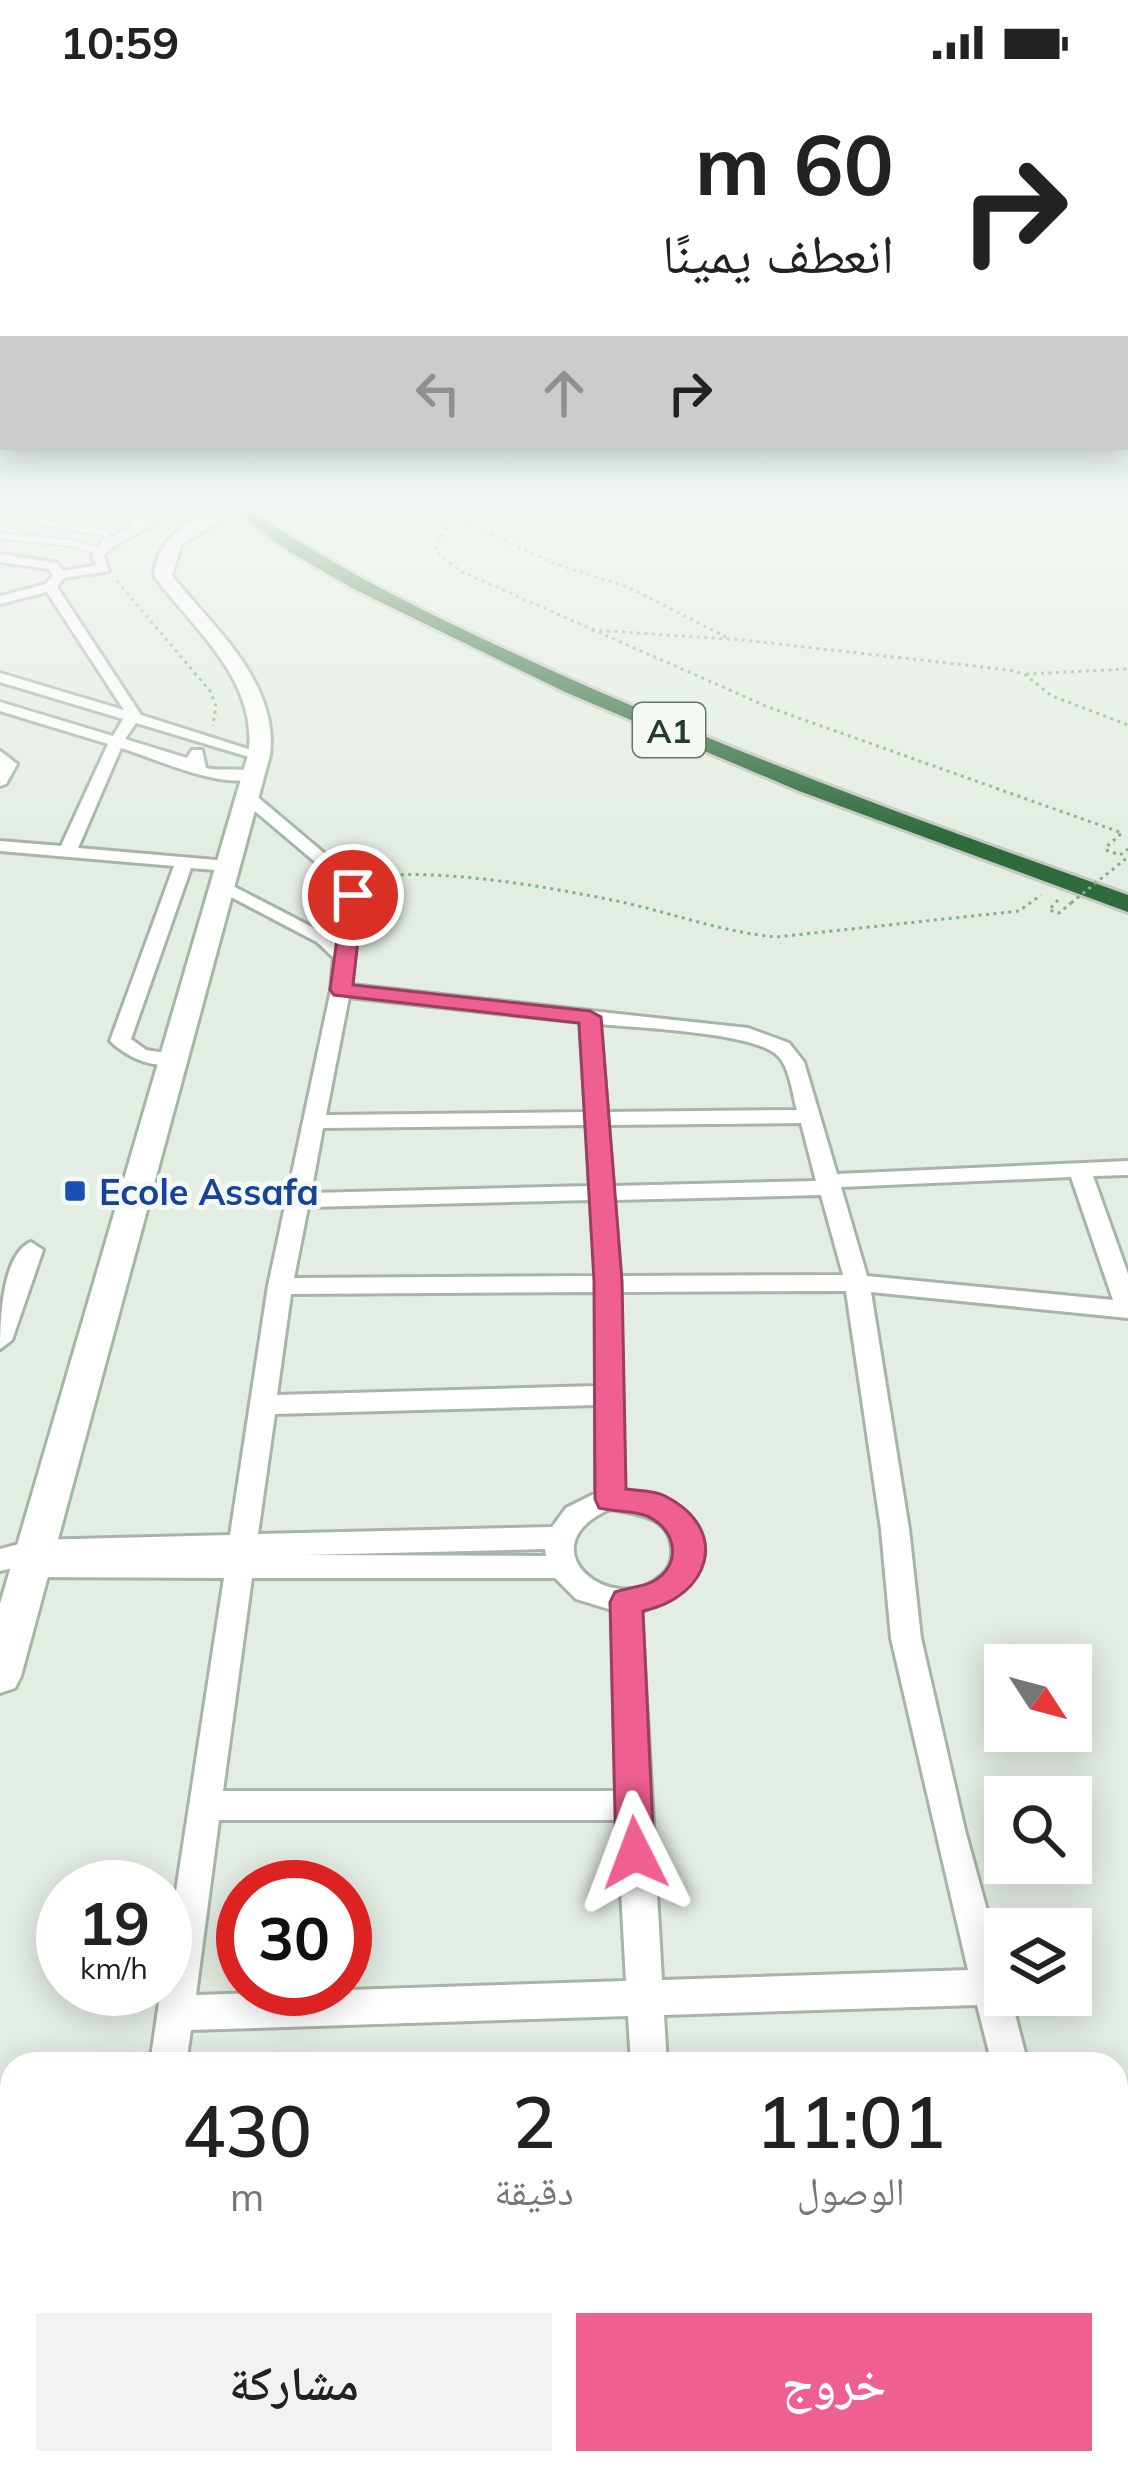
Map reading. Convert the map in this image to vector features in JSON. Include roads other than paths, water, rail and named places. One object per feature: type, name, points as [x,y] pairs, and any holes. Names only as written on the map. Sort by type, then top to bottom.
[{"type":"highway","name":"A1","points":[[426,617],[562,684],[812,789],[1128,904]]},
{"type":"highway","name":"A1","points":[[478,617],[706,721],[1128,881]]},
{"type":"street","points":[[68,853],[133,710],[76,617]]},
{"type":"street","points":[[0,1676],[18,1559],[254,776],[263,727],[248,683],[195,617]]},
{"type":"street","points":[[0,677],[205,741],[254,776],[348,881],[353,895],[341,990],[280,1286],[192,1887]]},
{"type":"street","points":[[0,694],[18,682]]},
{"type":"street","points":[[0,706],[196,766],[212,775],[254,776]]},
{"type":"street","points":[[196,766],[194,760],[205,741]]},
{"type":"street","points":[[0,756],[8,764],[0,781]]},
{"type":"street","points":[[0,846],[184,862],[224,877],[324,938],[344,957]]},
{"type":"street","points":[[171,1059],[140,1055],[120,1041],[184,862]]},
{"type":"street","points":[[341,990],[765,1039],[782,1047],[794,1062],[856,1283],[895,1529],[906,1638],[949,1830],[984,1958]]},
{"type":"street","points":[[590,1017],[608,1281],[610,1499]]},
{"type":"street","points":[[314,1122],[809,1116]]},
{"type":"street","points":[[298,1199],[602,1196],[1128,1168]]},
{"type":"street","points":[[280,1286],[856,1283],[1128,1309],[1080,1172]]},
{"type":"street","points":[[0,1340],[31,1250]]},
{"type":"street","points":[[262,1405],[609,1395]]},
{"type":"street","points":[[610,1499],[656,1505],[686,1532],[691,1549],[687,1568],[676,1583],[657,1595],[626,1602],[591,1594],[561,1553],[583,1509],[610,1499]]},
{"type":"street","points":[[18,1559],[561,1553]]},
{"type":"street","points":[[626,1602],[648,2052]]},
{"type":"street","points":[[203,1806],[633,1805]]},
{"type":"street","points":[[192,2012],[984,1987]]},
{"type":"street","points":[[170,2052],[175,2016]]},
{"type":"street","points":[[999,2016],[1007,2052]]},
{"type":"place","name":"Ecole Assafa","points":[[75,1191]]}]
